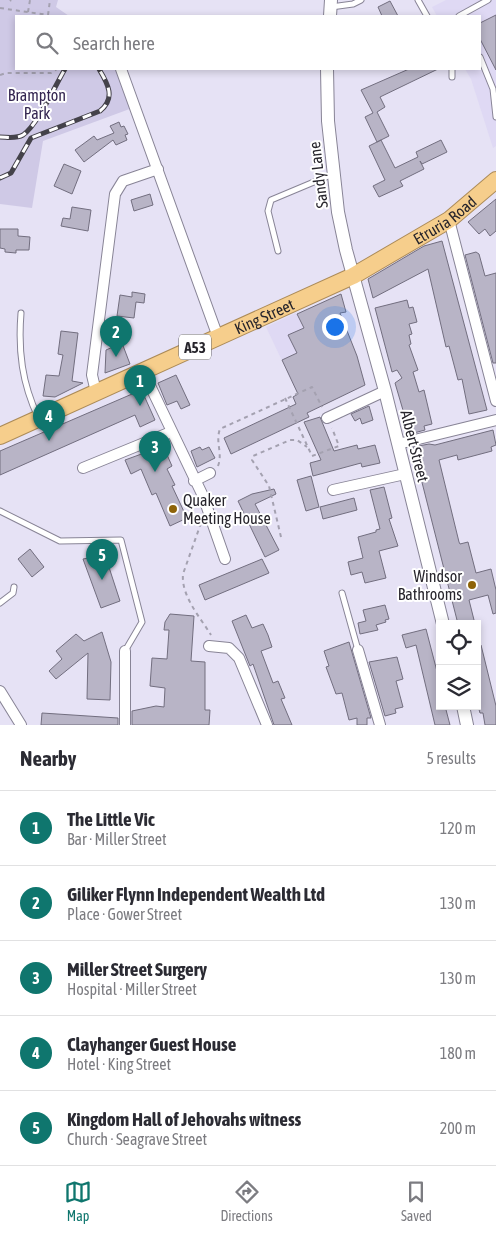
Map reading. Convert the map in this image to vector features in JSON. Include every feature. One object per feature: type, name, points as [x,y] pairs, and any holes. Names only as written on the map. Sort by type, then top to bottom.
[{"type":"highway","name":"Etruria Road","points":[[390,257],[449,220],[496,180]]},
{"type":"highway","name":"King Street","points":[[0,436],[353,276],[390,257]]},
{"type":"street","points":[[121,70],[218,337]]},
{"type":"street","name":"Sandy Lane","points":[[327,70],[328,121],[338,212],[353,276]]},
{"type":"street","points":[[96,392],[92,375],[115,194],[124,181],[158,168]]},
{"type":"street","points":[[449,220],[496,401]]},
{"type":"street","name":"Albert Street","points":[[353,276],[385,391],[442,620]]},
{"type":"street","points":[[143,371],[207,507],[225,559]]},
{"type":"street","points":[[327,418],[385,391]]},
{"type":"street","points":[[398,444],[496,420]]},
{"type":"street","points":[[83,468],[171,432]]},
{"type":"street","points":[[194,480],[210,474]]},
{"type":"street","points":[[333,490],[405,474]]},
{"type":"street","points":[[214,647],[229,648],[239,658],[267,725]]},
{"type":"street","points":[[358,650],[380,725]]},
{"type":"street","points":[[125,651],[125,725]]},
{"type":"street","points":[[0,691],[21,725]]},
{"type":"street","points":[[464,710],[467,725]]},
{"type":"lane","points":[[331,8],[353,4],[361,0]]},
{"type":"lane","points":[[418,0],[426,15]]},
{"type":"lane","points":[[461,15],[488,0]]},
{"type":"lane","points":[[481,59],[493,89],[496,117]]},
{"type":"lane","points":[[452,70],[452,77]]},
{"type":"lane","points":[[278,251],[268,211],[271,200],[334,174]]},
{"type":"lane","points":[[21,313],[20,356],[30,399],[39,418]]},
{"type":"lane","points":[[0,511],[60,542],[121,540],[142,622],[125,651]]},
{"type":"lane","points":[[0,603],[13,593],[14,586]]},
{"type":"lane","points":[[342,593],[358,650]]},
{"type":"path","points":[[28,12],[30,0]]},
{"type":"path","points":[[48,15],[50,0]]},
{"type":"path","points":[[0,8],[43,15]]},
{"type":"path","points":[[0,75],[6,73],[51,72],[55,70]]},
{"type":"path","points":[[210,474],[217,472],[220,462],[221,452],[218,436],[220,429],[285,398],[312,387],[339,446],[312,456],[285,398]]},
{"type":"path","points":[[281,537],[270,486],[253,464],[253,456],[290,440],[297,440],[309,449]]},
{"type":"path","points":[[207,507],[190,549],[182,582],[214,647]]},
{"type":"shaded area","points":[[446,0],[496,0],[496,146],[493,148],[471,79],[466,70],[481,70],[481,15],[436,15],[432,7]]},
{"type":"shaded area","points":[[296,313],[325,374],[295,388],[266,327]]},
{"type":"green space","name":"Brampton Park","points":[[0,0],[58,0],[56,7],[68,15],[15,15],[15,70],[120,70],[135,107],[43,141],[32,208],[0,204]]},
{"type":"building","points":[[390,1],[397,15],[382,15],[378,7]]},
{"type":"building","points":[[496,15],[496,70],[481,41],[481,22]]},
{"type":"building","points":[[407,70],[436,70],[380,97],[385,107],[377,112],[389,136],[377,142],[365,117],[373,113],[361,90]]},
{"type":"building","points":[[119,122],[121,127],[124,126],[128,134],[125,135],[127,140],[116,145],[113,140],[84,162],[75,150],[94,136],[97,140],[114,133],[110,126]]},
{"type":"building","points":[[381,140],[395,168],[418,157],[416,152],[441,140],[447,152],[422,164],[420,161],[424,169],[400,181],[403,186],[379,197],[373,186],[385,180],[369,146]]},
{"type":"building","points":[[64,164],[81,171],[72,194],[54,186]]},
{"type":"building","points":[[150,194],[153,205],[134,211],[131,200]]},
{"type":"building","points":[[496,199],[496,231],[490,236],[485,229],[479,234],[468,222]]},
{"type":"building","points":[[72,207],[91,210],[88,231],[61,226],[63,218],[70,219]]},
{"type":"building","points":[[0,229],[18,229],[18,236],[30,237],[29,250],[16,250],[16,253],[5,252],[5,249],[0,248]]},
{"type":"building","points":[[442,241],[487,410],[469,414],[462,379],[458,380],[449,346],[446,347],[428,269],[373,298],[368,279],[424,246]]},
{"type":"building","points":[[476,252],[479,254],[485,276],[496,273],[496,363],[493,363],[465,255]]},
{"type":"building","points":[[132,292],[145,294],[144,303],[136,302],[134,318],[117,316],[120,295],[132,297]]},
{"type":"building","points":[[341,294],[346,312],[340,313],[357,356],[365,385],[307,413],[309,417],[231,454],[224,438],[296,404],[293,397],[298,394],[282,360],[297,353],[288,335],[304,328],[297,314]]},
{"type":"building","points":[[407,300],[409,308],[413,307],[417,322],[409,324],[412,334],[409,335],[411,344],[409,345],[418,370],[413,372],[419,392],[424,390],[432,424],[424,426],[425,430],[410,434],[395,383],[402,378],[397,370],[392,372],[375,308]]},
{"type":"building","points":[[61,331],[78,333],[72,381],[83,383],[55,397],[43,396],[46,375],[59,376],[63,355],[58,354]]},
{"type":"building","points":[[122,343],[130,364],[105,373],[106,350]]},
{"type":"building","points":[[176,375],[190,405],[181,409],[177,401],[167,405],[158,383]]},
{"type":"building","points":[[142,391],[155,420],[140,427],[135,415],[0,475],[0,451]]},
{"type":"building","points":[[369,406],[373,420],[362,424],[360,418],[355,421],[351,414]]},
{"type":"building","points":[[320,417],[334,451],[357,445],[358,449],[375,445],[380,463],[362,467],[361,463],[313,476],[310,463],[321,460],[304,422]]},
{"type":"building","points":[[493,430],[496,445],[491,447],[492,451],[458,460],[457,455],[439,460],[459,542],[460,544],[468,542],[476,573],[491,569],[496,590],[496,613],[493,614],[488,595],[469,600],[474,620],[457,620],[413,447],[429,444],[435,445]]},
{"type":"building","points":[[200,447],[202,450],[209,447],[215,458],[197,467],[191,451]]},
{"type":"building","points":[[158,448],[159,451],[164,448],[172,466],[167,469],[175,485],[172,486],[187,518],[170,526],[156,493],[152,495],[141,469],[131,474],[125,460]]},
{"type":"building","points":[[311,476],[319,507],[306,511],[297,480]]},
{"type":"building","points":[[384,487],[392,518],[389,519],[398,546],[379,551],[386,578],[365,583],[362,572],[351,575],[348,562],[363,558],[358,537],[380,529],[370,490]]},
{"type":"building","points":[[274,489],[276,494],[255,504],[279,550],[265,557],[238,501],[252,494]]},
{"type":"building","points":[[354,498],[357,510],[323,519],[320,507]]},
{"type":"building","points":[[30,549],[44,567],[32,577],[18,559]]},
{"type":"building","points":[[105,555],[120,601],[101,608],[83,559]]},
{"type":"building","points":[[262,559],[269,573],[205,600],[199,585]]},
{"type":"building","points":[[385,605],[389,619],[376,625],[378,630],[360,634],[358,623],[366,621],[363,610]]},
{"type":"building","points":[[170,614],[194,616],[191,661],[205,662],[205,710],[210,710],[209,725],[132,725],[132,711],[156,706],[164,707],[165,688],[150,686],[152,658],[167,659],[169,630],[164,630],[165,622]]},
{"type":"building","points":[[246,615],[252,628],[263,624],[268,635],[272,647],[261,651],[273,683],[278,681],[285,698],[281,699],[292,725],[274,725],[253,664],[250,666],[232,621]]},
{"type":"building","points":[[426,629],[436,668],[436,710],[446,710],[450,725],[435,725],[416,645],[406,648],[402,635]]},
{"type":"building","points":[[102,632],[111,662],[110,700],[87,699],[88,653],[56,679],[49,671],[62,659],[56,651],[76,634],[84,641]]},
{"type":"building","points":[[349,642],[371,718],[367,718],[367,725],[357,725],[357,718],[349,720],[342,693],[336,694],[326,667],[329,666],[324,651]]},
{"type":"building","points":[[481,645],[496,706],[496,725],[485,725],[483,713],[480,713]]},
{"type":"building","points":[[397,657],[403,679],[396,681],[403,707],[395,709],[396,713],[385,716],[369,662]]},
{"type":"building","points":[[42,713],[118,718],[118,725],[41,725]]},
{"type":"railway","points":[[0,137],[17,137],[23,135],[28,130],[40,114],[64,70]]},
{"type":"railway","points":[[0,178],[11,173],[31,138],[100,111],[105,106],[108,101],[109,91],[100,70]]},
{"type":"place","name":"Giliker Flynn Independent Wealth Ltd","points":[[116,357]]},
{"type":"place","name":"The Little Vic","points":[[140,406]]},
{"type":"place","name":"Clayhanger Guest House","points":[[49,441]]},
{"type":"place","name":"Miller Street Surgery","points":[[155,472]]},
{"type":"place","name":"Quaker Meeting House","points":[[173,509]]},
{"type":"place","name":"Kingdom Hall of Jehovahs witness","points":[[102,580]]},
{"type":"place","name":"Windsor Bathrooms","points":[[472,585]]}]
